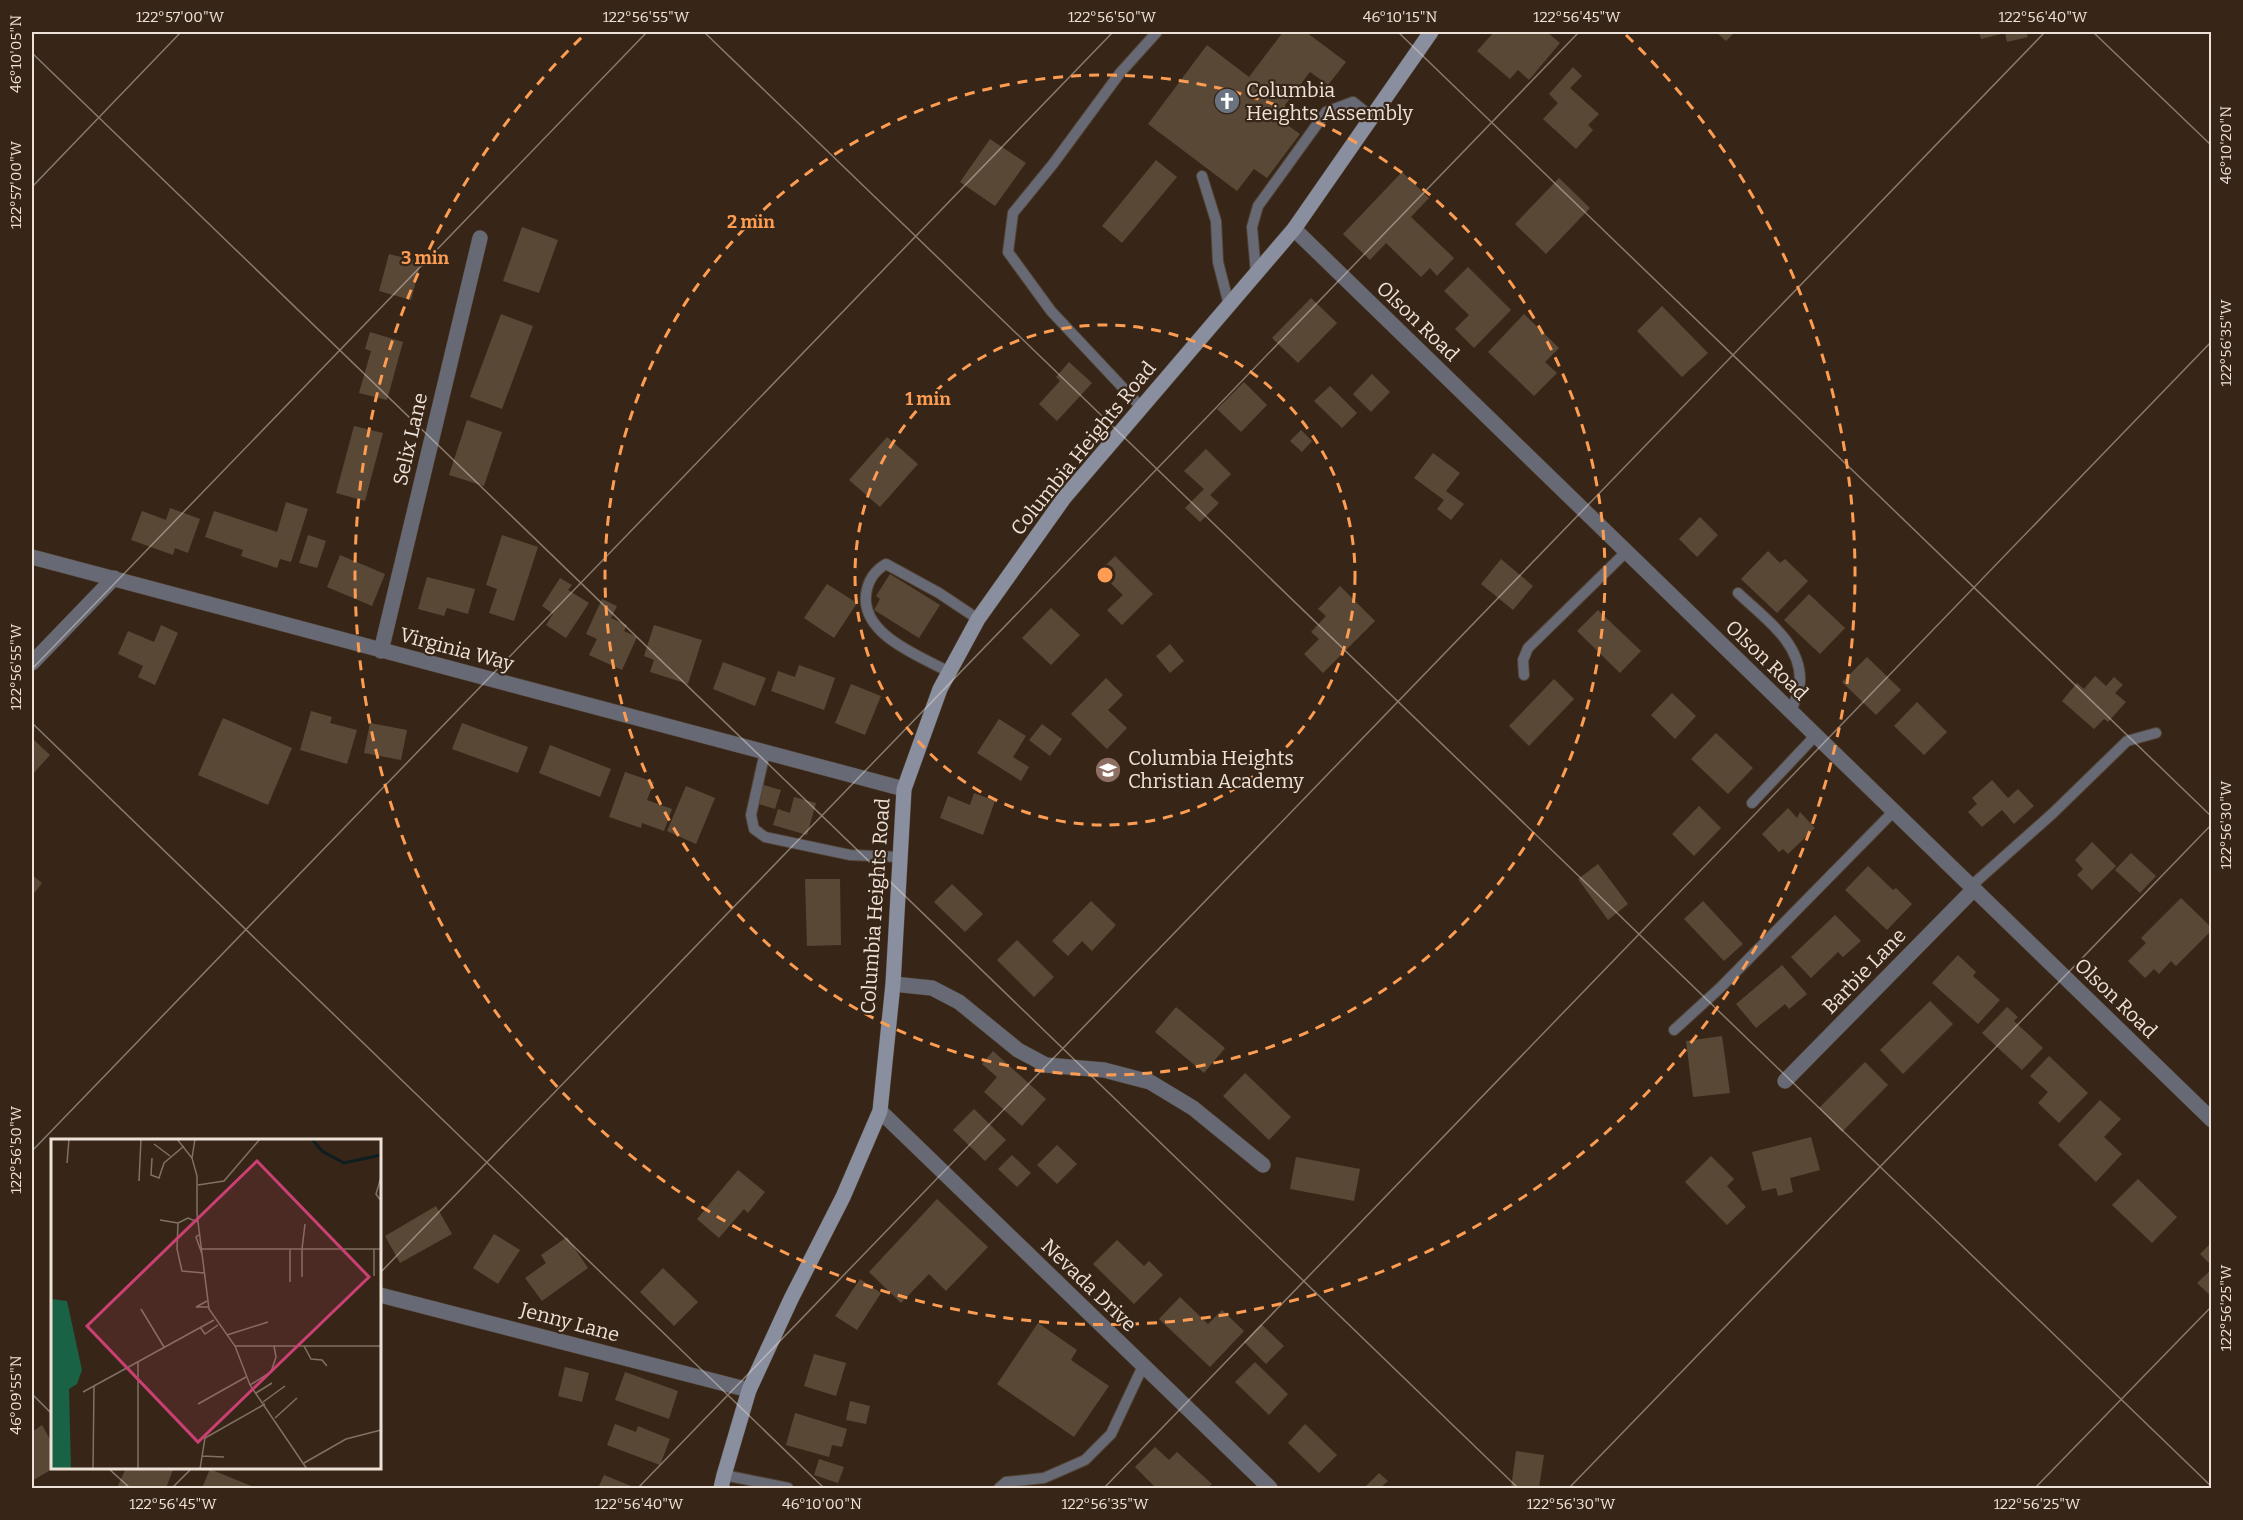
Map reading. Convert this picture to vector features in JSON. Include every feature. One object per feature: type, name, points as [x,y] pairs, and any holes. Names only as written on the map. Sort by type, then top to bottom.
[{"type":"street","name":"Columbia Heights Road","points":[[723,1482],[749,1390],[791,1299],[843,1197],[880,1111],[893,984],[904,789],[940,688],[978,619],[1064,498],[1294,229],[1431,32]]},
{"type":"street","name":"Olson Road","points":[[1294,229],[2211,1120]]},
{"type":"street","name":"Selix Lane","points":[[381,651],[480,238]]},
{"type":"street","name":"Virginia Way","points":[[32,557],[904,789]]},
{"type":"street","points":[[32,663],[114,578]]},
{"type":"street","name":"Barbie Lane","points":[[1785,1082],[1972,888]]},
{"type":"street","points":[[893,984],[932,988],[941,992],[959,1002],[1018,1050],[1046,1065],[1104,1070],[1150,1082],[1193,1108],[1263,1165]]},
{"type":"street","name":"Nevada Drive","points":[[880,1111],[1270,1488]]},
{"type":"street","name":"Jenny Lane","points":[[381,1295],[749,1390]]},
{"type":"lane","points":[[1141,407],[1051,311],[1008,252],[1013,213],[1053,164],[1120,73],[1157,32]]},
{"type":"lane","points":[[1257,273],[1252,227],[1257,206],[1326,112],[1353,102],[1372,117]]},
{"type":"lane","points":[[1202,176],[1216,221],[1218,262],[1229,305]]},
{"type":"lane","points":[[1524,675],[1523,660],[1528,648],[1626,552]]},
{"type":"lane","points":[[949,672],[892,642],[874,624],[865,604],[867,586],[876,570],[886,564],[939,593],[978,619]]},
{"type":"lane","points":[[1738,593],[1791,645],[1798,663],[1800,682],[1791,712]]},
{"type":"lane","points":[[1972,888],[2127,741],[2156,733]]},
{"type":"lane","points":[[1752,803],[1815,736]]},
{"type":"lane","points":[[765,752],[751,815],[754,829],[765,837],[850,855],[900,857]]},
{"type":"lane","points":[[1674,1030],[1720,988],[1893,812]]},
{"type":"lane","points":[[999,1488],[1006,1482],[1044,1478],[1085,1460],[1111,1434],[1143,1365]]},
{"type":"lane","points":[[723,1482],[788,1488]]},
{"type":"building","name":"Columbia Heights Assembly","points":[[1283,32],[1306,32],[1346,62],[1328,85],[1310,72],[1276,117],[1300,134],[1267,178],[1254,169],[1237,191],[1148,124],[1207,45],[1249,77]]},
{"type":"building","points":[[1494,32],[1547,32],[1560,43],[1529,80],[1518,70],[1510,79],[1477,51]]},
{"type":"building","points":[[1716,32],[1735,32],[1726,41]]},
{"type":"building","points":[[1979,32],[2026,32],[2028,37],[2007,42],[2005,33],[1981,39]]},
{"type":"building","points":[[1573,67],[1582,76],[1570,88],[1599,114],[1588,125],[1593,130],[1576,149],[1543,119],[1558,103],[1549,94]]},
{"type":"building","points":[[990,139],[1026,163],[995,206],[960,182]]},
{"type":"building","points":[[1156,160],[1177,177],[1122,243],[1102,226]]},
{"type":"building","points":[[1402,172],[1429,198],[1411,217],[1454,258],[1437,276],[1430,268],[1421,277],[1386,243],[1370,260],[1343,234]]},
{"type":"building","points":[[1559,178],[1590,208],[1546,254],[1515,224]]},
{"type":"building","points":[[522,227],[558,240],[539,293],[503,281]]},
{"type":"building","points":[[389,254],[421,262],[411,300],[379,291]]},
{"type":"building","points":[[1468,267],[1511,310],[1474,348],[1455,329],[1469,315],[1444,291]]},
{"type":"building","points":[[1311,298],[1337,323],[1298,363],[1272,338]]},
{"type":"building","points":[[1662,306],[1708,353],[1682,377],[1637,331]]},
{"type":"building","points":[[501,314],[533,326],[502,409],[470,397]]},
{"type":"building","points":[[1524,314],[1559,348],[1545,362],[1557,373],[1534,396],[1488,352]]},
{"type":"building","points":[[370,332],[403,342],[387,400],[359,393],[371,351],[365,349]]},
{"type":"building","points":[[1069,362],[1092,383],[1057,421],[1039,404],[1060,381],[1056,377]]},
{"type":"building","points":[[1372,374],[1390,392],[1371,412],[1353,394]]},
{"type":"building","points":[[1244,382],[1267,405],[1241,432],[1217,409]]},
{"type":"building","points":[[1330,386],[1357,413],[1342,428],[1314,401]]},
{"type":"building","points":[[467,420],[502,432],[484,486],[449,475]]},
{"type":"building","points":[[354,426],[383,433],[365,501],[336,493]]},
{"type":"building","points":[[1301,430],[1312,441],[1302,452],[1290,441]]},
{"type":"building","points":[[887,437],[918,464],[880,507],[849,480]]},
{"type":"building","points":[[1206,449],[1231,474],[1210,495],[1219,503],[1200,522],[1185,508],[1204,489],[1184,471]]},
{"type":"building","points":[[1433,453],[1460,473],[1446,491],[1464,504],[1451,520],[1437,509],[1444,500],[1414,478]]},
{"type":"building","points":[[286,502],[308,509],[291,562],[280,559],[277,568],[241,556],[243,550],[205,537],[214,511],[277,532]]},
{"type":"building","points":[[170,508],[200,519],[188,553],[175,548],[173,555],[131,540],[142,511],[166,520]]},
{"type":"building","points":[[1700,517],[1718,535],[1697,557],[1679,539]]},
{"type":"building","points":[[308,535],[326,541],[317,568],[299,563]]},
{"type":"building","points":[[502,535],[538,547],[514,621],[489,613],[497,589],[486,585]]},
{"type":"building","points":[[1768,551],[1780,563],[1785,559],[1808,581],[1777,613],[1741,579]]},
{"type":"building","points":[[340,555],[385,574],[372,606],[327,587]]},
{"type":"building","points":[[1115,556],[1153,594],[1122,625],[1107,610],[1123,595],[1099,572]]},
{"type":"building","points":[[1501,559],[1533,586],[1513,610],[1481,584]]},
{"type":"building","points":[[890,574],[940,605],[919,638],[874,610],[880,599],[876,596]]},
{"type":"building","points":[[427,577],[475,589],[468,614],[447,608],[444,616],[418,609]]},
{"type":"building","points":[[560,578],[572,585],[568,590],[589,603],[566,638],[546,625],[553,614],[542,606]]},
{"type":"building","points":[[827,584],[857,603],[834,638],[804,618]]},
{"type":"building","points":[[1340,586],[1375,621],[1323,673],[1304,654],[1319,639],[1311,632],[1326,616],[1318,609]]},
{"type":"building","points":[[1809,594],[1845,628],[1820,654],[1784,620]]},
{"type":"building","points":[[602,599],[617,606],[611,618],[627,625],[624,631],[637,637],[622,670],[589,655],[597,639],[586,634]]},
{"type":"building","points":[[1051,608],[1080,635],[1051,665],[1022,638]]},
{"type":"building","points":[[1598,610],[1641,651],[1620,673],[1577,631]]},
{"type":"building","points":[[161,625],[178,633],[155,685],[138,677],[143,666],[118,654],[128,631],[154,642]]},
{"type":"building","points":[[654,625],[702,640],[688,684],[650,672],[654,660],[644,656]]},
{"type":"building","points":[[1170,644],[1184,661],[1170,673],[1156,656]]},
{"type":"building","points":[[1867,657],[1901,690],[1876,715],[1842,682]]},
{"type":"building","points":[[723,662],[766,678],[755,706],[713,689]]},
{"type":"building","points":[[799,665],[835,678],[824,710],[771,691],[778,671],[795,677]]},
{"type":"building","points":[[2095,676],[2106,686],[2114,677],[2123,685],[2115,693],[2126,702],[2108,722],[2104,719],[2094,729],[2062,701],[2077,683],[2084,689]]},
{"type":"building","points":[[1106,678],[1123,695],[1108,710],[1127,728],[1107,749],[1071,714]]},
{"type":"building","points":[[1554,679],[1574,699],[1529,746],[1509,726]]},
{"type":"building","points":[[851,684],[881,696],[865,735],[835,723]]},
{"type":"building","points":[[1672,693],[1696,716],[1675,739],[1651,715]]},
{"type":"building","points":[[1917,702],[1947,732],[1924,755],[1894,726]]},
{"type":"building","points":[[311,711],[332,717],[330,723],[357,730],[347,764],[300,750]]},
{"type":"building","points":[[223,718],[292,748],[268,805],[198,775]]},
{"type":"building","points":[[999,719],[1026,736],[1013,757],[1029,767],[1021,781],[977,753]]},
{"type":"building","points":[[370,723],[407,730],[401,760],[364,753]]},
{"type":"building","points":[[462,723],[528,747],[518,773],[452,749]]},
{"type":"building","points":[[1042,724],[1062,739],[1050,756],[1029,740]]},
{"type":"building","points":[[1716,733],[1753,768],[1728,794],[1691,759]]},
{"type":"building","points":[[32,738],[50,755],[32,775]]},
{"type":"building","points":[[550,745],[611,769],[600,797],[539,773]]},
{"type":"building","points":[[625,772],[654,782],[647,800],[672,809],[664,831],[642,823],[641,828],[609,817]]},
{"type":"building","points":[[1992,780],[2008,798],[2018,789],[2034,806],[2014,824],[2002,810],[1982,827],[1968,812],[1977,804],[1972,798]]},
{"type":"building","points":[[760,784],[781,790],[775,809],[755,803]]},
{"type":"building","points":[[686,786],[715,798],[696,844],[667,831]]},
{"type":"building","points":[[974,793],[995,801],[983,835],[940,818],[948,796],[970,805]]},
{"type":"building","points":[[794,797],[816,803],[807,835],[773,825],[778,809],[790,813]]},
{"type":"building","points":[[1699,806],[1721,828],[1694,856],[1672,834]]},
{"type":"building","points":[[1788,808],[1797,818],[1800,812],[1815,828],[1788,854],[1783,849],[1779,852],[1762,834]]},
{"type":"building","points":[[2092,842],[2116,866],[2092,890],[2077,875],[2083,869],[2075,860]]},
{"type":"building","points":[[2131,853],[2156,876],[2140,893],[2115,870]]},
{"type":"building","points":[[1598,864],[1628,904],[1608,920],[1578,879]]},
{"type":"building","points":[[1868,866],[1893,890],[1896,888],[1912,904],[1887,930],[1845,890]]},
{"type":"building","points":[[32,875],[42,883],[32,896]]},
{"type":"building","points":[[805,879],[840,879],[841,945],[807,946]]},
{"type":"building","points":[[952,884],[983,914],[965,932],[934,902]]},
{"type":"building","points":[[2181,898],[2212,930],[2176,966],[2171,961],[2159,974],[2154,969],[2145,978],[2128,961],[2146,943],[2141,938]]},
{"type":"building","points":[[1091,901],[1116,925],[1092,951],[1082,941],[1068,956],[1052,941]]},
{"type":"building","points":[[1703,901],[1743,944],[1724,961],[1684,919]]},
{"type":"building","points":[[1835,915],[1861,941],[1843,957],[1838,952],[1811,978],[1791,957]]},
{"type":"building","points":[[1017,940],[1054,977],[1034,997],[997,960]]},
{"type":"building","points":[[1958,955],[1976,972],[1973,976],[2000,1000],[1978,1024],[1932,983]]},
{"type":"building","points":[[1782,965],[1807,994],[1789,1009],[1785,1004],[1756,1028],[1736,1004]]},
{"type":"building","points":[[1930,1001],[1953,1024],[1903,1074],[1880,1050]]},
{"type":"building","points":[[1176,1007],[1225,1048],[1204,1073],[1155,1032]]},
{"type":"building","points":[[2007,1007],[2018,1017],[2014,1021],[2043,1048],[2022,1070],[1982,1033]]},
{"type":"building","points":[[1722,1036],[1730,1093],[1693,1097],[1686,1041]]},
{"type":"building","points":[[993,1051],[1046,1099],[1022,1126],[984,1092],[997,1077],[982,1064]]},
{"type":"building","points":[[2049,1056],[2088,1093],[2059,1123],[2038,1103],[2048,1092],[2030,1076]]},
{"type":"building","points":[[1865,1062],[1888,1085],[1842,1132],[1819,1108]]},
{"type":"building","points":[[1245,1073],[1291,1117],[1269,1140],[1223,1096]]},
{"type":"building","points":[[2100,1100],[2121,1119],[2104,1137],[2122,1154],[2096,1182],[2058,1145]]},
{"type":"building","points":[[974,1109],[1006,1140],[985,1161],[953,1130]]},
{"type":"building","points":[[1811,1137],[1820,1170],[1790,1178],[1793,1192],[1778,1196],[1776,1188],[1762,1191],[1752,1152]]},
{"type":"building","points":[[1057,1145],[1077,1164],[1057,1184],[1037,1165]]},
{"type":"building","points":[[1012,1155],[1031,1173],[1017,1187],[998,1169]]},
{"type":"building","points":[[1711,1156],[1734,1179],[1727,1186],[1746,1207],[1727,1225],[1685,1182]]},
{"type":"building","points":[[1296,1157],[1360,1169],[1354,1201],[1290,1189]]},
{"type":"building","points":[[738,1170],[765,1192],[748,1213],[744,1209],[719,1238],[697,1219]]},
{"type":"building","points":[[2138,1179],[2177,1217],[2152,1243],[2112,1205]]},
{"type":"building","points":[[937,1199],[988,1247],[946,1291],[929,1274],[901,1303],[869,1272]]},
{"type":"building","points":[[436,1206],[452,1234],[400,1263],[385,1236]]},
{"type":"building","points":[[494,1234],[520,1250],[498,1284],[473,1268]]},
{"type":"building","points":[[567,1237],[588,1268],[542,1301],[525,1278],[546,1263],[541,1255]]},
{"type":"building","points":[[1117,1240],[1144,1266],[1149,1261],[1163,1275],[1134,1304],[1093,1264]]},
{"type":"building","points":[[2212,1242],[2212,1266],[2200,1254]]},
{"type":"building","points":[[663,1268],[698,1302],[674,1326],[640,1292]]},
{"type":"building","points":[[2212,1269],[2212,1297],[2197,1283]]},
{"type":"building","points":[[860,1279],[881,1293],[857,1330],[835,1316]]},
{"type":"building","points":[[1180,1297],[1208,1324],[1222,1310],[1244,1331],[1210,1367],[1159,1319]]},
{"type":"building","points":[[1038,1323],[1077,1350],[1071,1360],[1109,1386],[1074,1437],[997,1384]]},
{"type":"building","points":[[1261,1324],[1284,1346],[1266,1364],[1244,1342]]},
{"type":"building","points":[[814,1354],[846,1363],[836,1396],[804,1386]]},
{"type":"building","points":[[1255,1362],[1288,1394],[1269,1415],[1235,1382]]},
{"type":"building","points":[[565,1367],[589,1373],[582,1402],[558,1396]]},
{"type":"building","points":[[625,1372],[678,1391],[669,1419],[615,1400]]},
{"type":"building","points":[[850,1401],[870,1406],[866,1424],[846,1420]]},
{"type":"building","points":[[795,1413],[847,1429],[842,1447],[832,1445],[829,1457],[786,1445]]},
{"type":"building","points":[[615,1424],[636,1432],[638,1426],[670,1439],[660,1465],[607,1445]]},
{"type":"building","points":[[1305,1424],[1337,1455],[1319,1473],[1288,1443]]},
{"type":"building","points":[[42,1425],[51,1441],[52,1469],[32,1481],[32,1432]]},
{"type":"building","points":[[1155,1447],[1169,1460],[1177,1452],[1212,1484],[1207,1488],[1156,1488],[1135,1467]]},
{"type":"building","points":[[1516,1451],[1544,1455],[1539,1488],[1511,1488]]},
{"type":"building","points":[[819,1459],[844,1467],[838,1483],[814,1475]]},
{"type":"building","points":[[126,1469],[173,1470],[166,1488],[117,1488]]},
{"type":"building","points":[[210,1469],[256,1488],[202,1488]]},
{"type":"building","points":[[1379,1473],[1388,1481],[1380,1488],[1364,1488]]},
{"type":"building","points":[[604,1475],[636,1488],[598,1488]]},
{"type":"place","name":"Columbia Heights Assembly","points":[[1227,101]]},
{"type":"place","name":"Columbia Heights Christian Academy","points":[[1108,770]]}]
